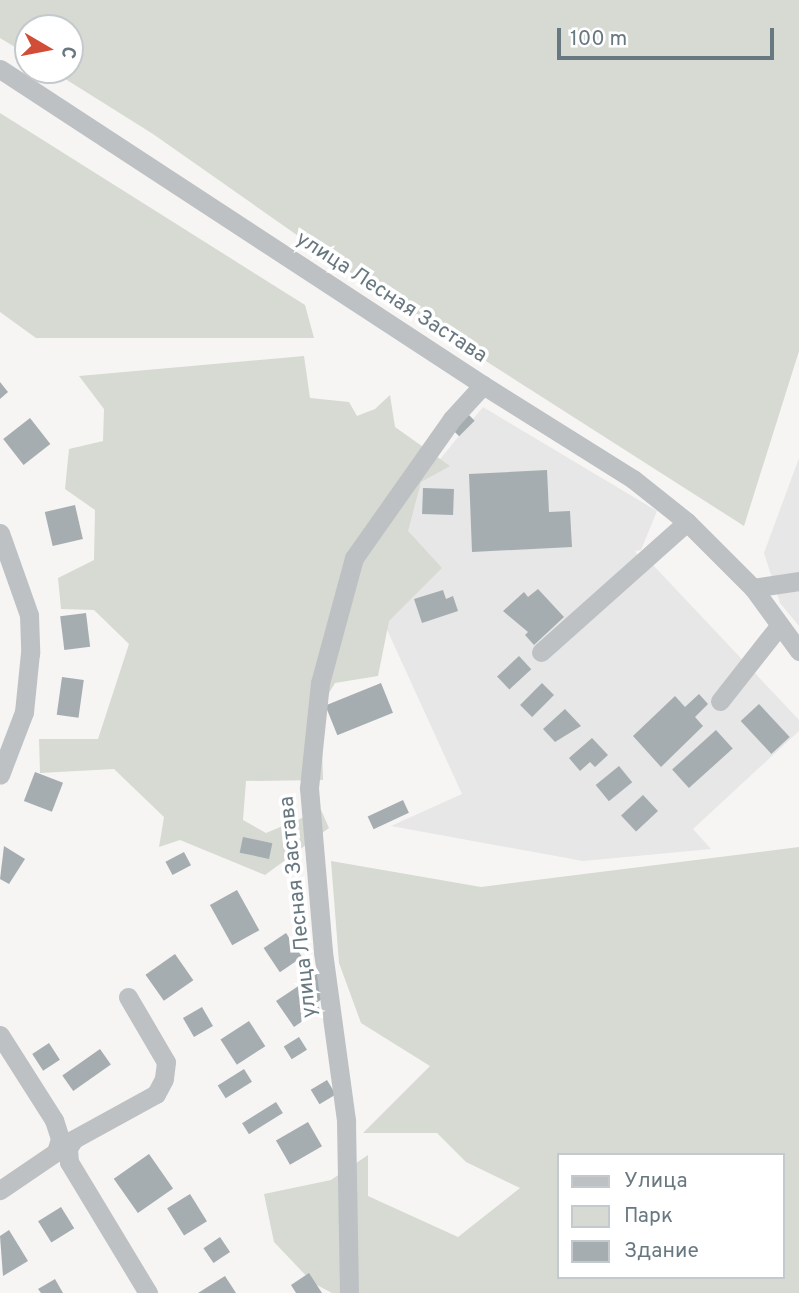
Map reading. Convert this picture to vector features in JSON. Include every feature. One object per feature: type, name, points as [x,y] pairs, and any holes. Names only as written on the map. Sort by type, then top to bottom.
[{"type":"street","name":"улица Лесная Застава","points":[[0,69],[483,385],[452,419],[354,558],[320,683],[309,788],[324,952],[346,1121],[349,1293]]},
{"type":"street","points":[[483,385],[633,479],[687,522],[752,588],[799,651]]},
{"type":"street","points":[[541,652],[687,522]]},
{"type":"street","points":[[0,533],[29,615],[30,653],[24,712],[0,775]]},
{"type":"street","points":[[752,588],[799,580]]},
{"type":"street","points":[[720,701],[779,626]]},
{"type":"street","points":[[128,997],[166,1062],[164,1079],[156,1094],[74,1139],[68,1147],[69,1162],[148,1293]]},
{"type":"street","points":[[0,1035],[54,1120],[60,1139],[56,1152],[0,1190]]},
{"type":"shaded area","points":[[483,407],[657,511],[641,550],[635,551],[646,570],[653,565],[799,720],[799,731],[693,829],[711,849],[583,861],[391,826],[462,794],[363,577],[398,510]]},
{"type":"shaded area","points":[[799,458],[799,626],[780,603],[764,553]]},
{"type":"green space","points":[[0,0],[799,0],[799,351],[744,526],[381,294],[153,134],[73,84],[84,84],[84,14],[14,14],[14,46],[0,38]]},
{"type":"green space","points":[[0,113],[305,305],[314,338],[36,338],[0,312]]},
{"type":"green space","points":[[304,356],[310,398],[349,402],[357,416],[375,409],[390,395],[395,427],[450,466],[421,482],[408,531],[442,568],[389,621],[378,676],[335,683],[321,706],[323,780],[246,781],[243,820],[266,833],[321,810],[329,828],[265,875],[180,840],[159,847],[164,817],[114,769],[40,773],[39,739],[98,739],[129,644],[94,610],[61,609],[58,578],[94,560],[95,510],[65,489],[69,449],[103,441],[104,409],[79,376]]},
{"type":"green space","points":[[799,847],[799,1293],[332,1293],[313,1283],[274,1242],[264,1194],[331,1180],[368,1155],[368,1196],[458,1237],[520,1188],[466,1162],[437,1133],[363,1133],[430,1066],[361,1023],[339,963],[331,861],[481,887]]},
{"type":"building","points":[[0,382],[8,392],[0,399]]},
{"type":"building","points":[[469,415],[475,421],[459,436],[453,431]]},
{"type":"building","points":[[30,418],[50,444],[24,465],[3,439]]},
{"type":"building","points":[[547,470],[549,512],[570,511],[572,547],[472,552],[469,474]]},
{"type":"building","points":[[423,488],[454,489],[453,515],[422,514]]},
{"type":"building","points":[[75,505],[83,539],[53,546],[45,512]]},
{"type":"building","points":[[538,589],[564,617],[534,645],[525,635],[528,632],[503,611],[524,592],[528,597]]},
{"type":"building","points":[[443,590],[446,599],[453,596],[458,611],[422,623],[414,599]]},
{"type":"building","points":[[86,613],[90,647],[64,650],[60,616]]},
{"type":"building","points":[[519,656],[531,669],[509,690],[497,676]]},
{"type":"building","points":[[62,677],[84,680],[78,718],[57,715]]},
{"type":"building","points":[[381,683],[393,713],[337,735],[325,705]]},
{"type":"building","points":[[542,683],[554,695],[532,717],[520,705]]},
{"type":"building","points":[[699,694],[708,704],[695,717],[703,726],[661,767],[633,736],[675,696],[685,707]]},
{"type":"building","points":[[759,704],[790,737],[771,754],[741,721]]},
{"type":"building","points":[[565,709],[581,726],[555,742],[543,729]]},
{"type":"building","points":[[716,730],[733,749],[689,788],[672,769]]},
{"type":"building","points":[[592,738],[608,755],[595,767],[590,762],[580,771],[569,758]]},
{"type":"building","points":[[619,766],[632,782],[609,801],[596,785]]},
{"type":"building","points":[[35,772],[63,783],[52,812],[24,801]]},
{"type":"building","points":[[643,795],[658,811],[636,832],[621,815]]},
{"type":"building","points":[[403,800],[409,813],[374,829],[368,816]]},
{"type":"building","points":[[243,837],[272,843],[269,859],[240,853]]},
{"type":"building","points":[[4,846],[25,859],[9,884],[0,879]]},
{"type":"building","points":[[184,852],[191,865],[173,875],[165,862]]},
{"type":"building","points":[[237,890],[259,930],[232,945],[210,905]]},
{"type":"building","points":[[286,933],[302,957],[280,972],[264,948]]},
{"type":"building","points":[[175,954],[193,980],[164,1001],[146,975]]},
{"type":"building","points":[[318,973],[325,997],[316,1003],[320,1009],[294,1027],[276,1001]]},
{"type":"building","points":[[202,1007],[213,1026],[194,1037],[183,1018]]},
{"type":"building","points":[[249,1021],[265,1046],[237,1065],[220,1040]]},
{"type":"building","points":[[299,1037],[307,1050],[292,1059],[284,1047]]},
{"type":"building","points":[[49,1043],[60,1060],[43,1071],[32,1054]]},
{"type":"building","points":[[100,1049],[111,1065],[73,1091],[62,1075]]},
{"type":"building","points":[[244,1069],[252,1082],[226,1098],[218,1085]]},
{"type":"building","points":[[327,1080],[336,1095],[319,1104],[311,1090]]},
{"type":"building","points":[[276,1102],[283,1113],[249,1134],[242,1123]]},
{"type":"building","points":[[308,1122],[322,1146],[290,1165],[276,1140]]},
{"type":"building","points":[[149,1154],[173,1188],[138,1213],[114,1179]]},
{"type":"building","points":[[190,1194],[207,1221],[184,1235],[167,1208]]},
{"type":"building","points":[[61,1207],[74,1228],[51,1243],[38,1221]]},
{"type":"building","points":[[9,1230],[28,1261],[3,1276],[0,1236]]},
{"type":"building","points":[[220,1237],[230,1252],[213,1263],[203,1248]]},
{"type":"building","points":[[309,1273],[322,1293],[296,1293],[291,1285]]},
{"type":"building","points":[[225,1276],[236,1293],[198,1293]]},
{"type":"building","points":[[55,1279],[63,1293],[41,1293],[38,1289]]}]
